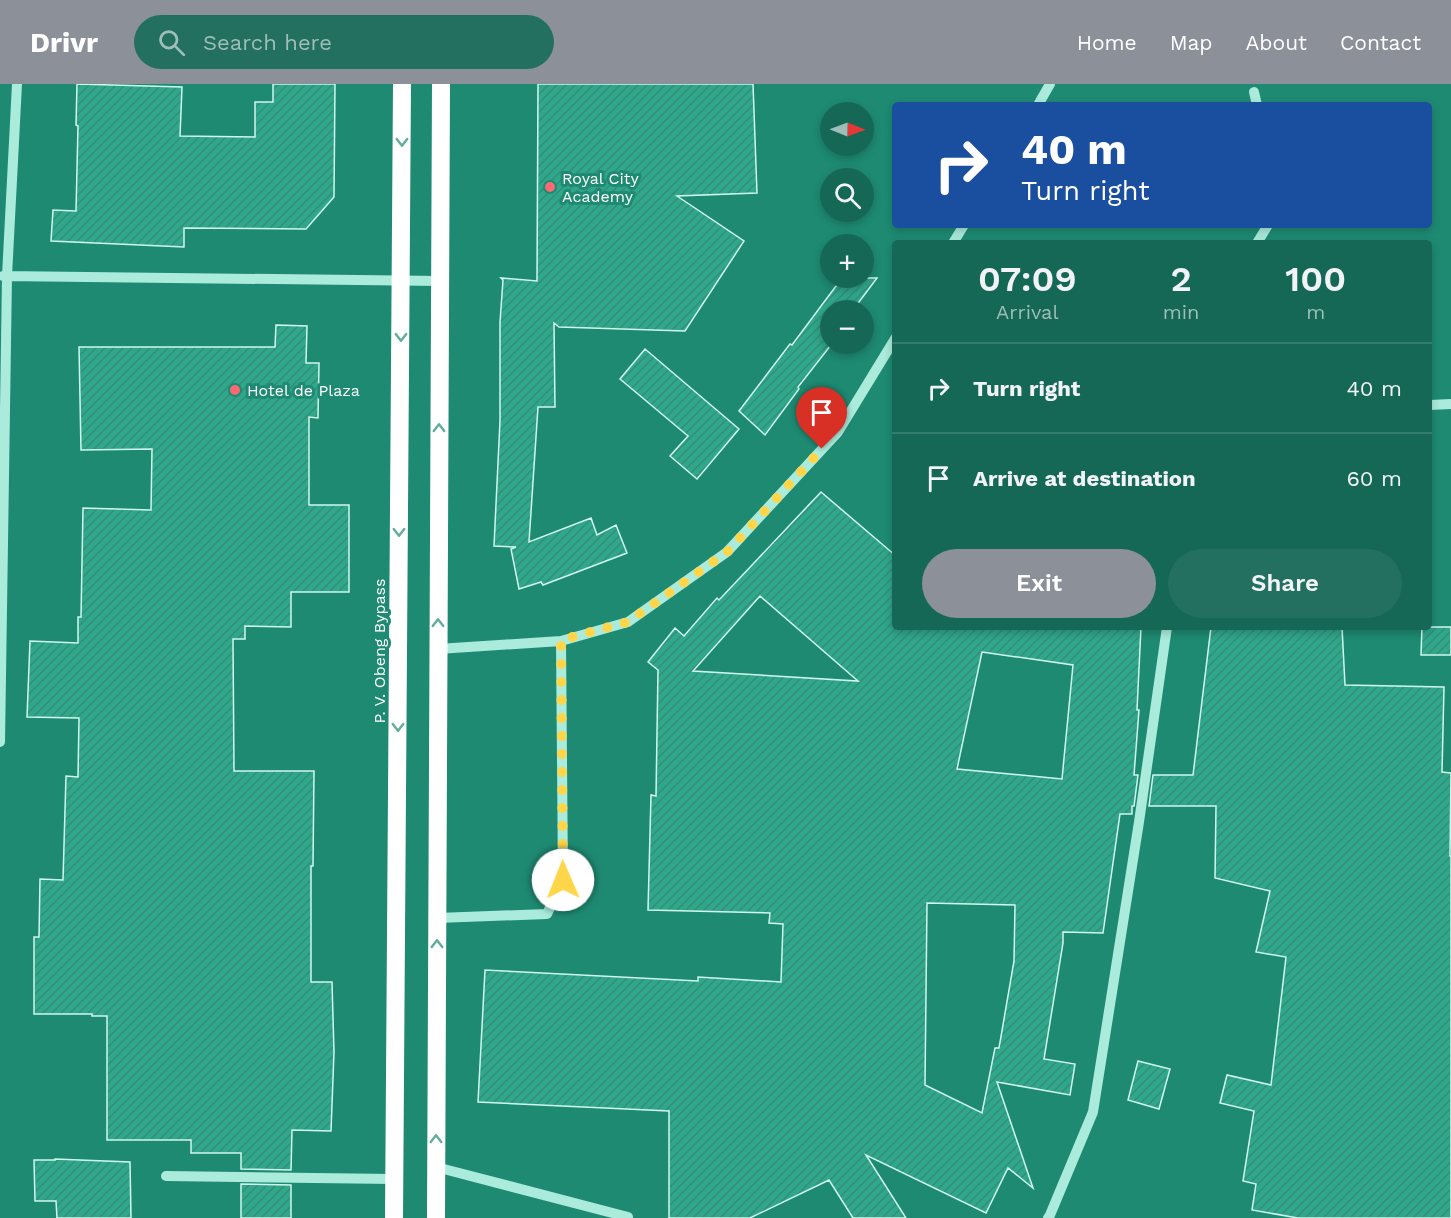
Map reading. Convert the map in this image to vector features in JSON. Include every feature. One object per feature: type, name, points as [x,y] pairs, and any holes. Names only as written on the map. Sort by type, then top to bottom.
[{"type":"highway","name":"P. V. Obeng Bypass","points":[[394,1218],[402,84]]},
{"type":"highway","points":[[436,1218],[441,84]]},
{"type":"street","points":[[0,742],[4,276],[17,84]]},
{"type":"street","points":[[1040,102],[1050,84]]},
{"type":"street","points":[[1254,92],[1256,102]]},
{"type":"street","points":[[4,276],[440,281]]},
{"type":"street","points":[[438,649],[561,640],[628,622],[727,552],[838,432],[892,344]]},
{"type":"street","points":[[1432,405],[1451,404]]},
{"type":"street","points":[[1048,1218],[1093,1112],[1167,630]]},
{"type":"street","points":[[437,918],[547,914],[563,880],[561,640]]},
{"type":"street","points":[[436,1167],[628,1217]]},
{"type":"street","points":[[166,1176],[394,1179]]},
{"type":"building","points":[[77,84],[182,87],[180,136],[255,137],[255,102],[273,102],[273,84],[335,84],[334,197],[306,229],[184,228],[184,247],[51,241],[53,210],[76,211]]},
{"type":"building","points":[[538,84],[753,84],[757,193],[677,196],[744,241],[685,331],[559,327],[554,323],[555,407],[538,407],[529,542],[591,518],[597,535],[616,525],[627,553],[543,585],[541,582],[519,589],[511,549],[516,547],[494,546],[500,421],[500,322],[503,280],[501,278],[537,281]]},
{"type":"building","points":[[835,288],[870,288],[860,300],[826,300]]},
{"type":"building","points":[[820,307],[820,354],[824,354],[765,435],[739,411],[790,344],[792,345]]},
{"type":"building","points":[[276,325],[307,326],[306,363],[319,363],[318,418],[309,417],[309,505],[349,505],[349,592],[291,592],[291,627],[245,626],[245,639],[233,639],[234,771],[314,771],[311,982],[332,982],[334,1052],[331,1131],[292,1130],[291,1170],[241,1169],[241,1153],[191,1153],[191,1140],[107,1140],[107,1016],[34,1014],[34,937],[39,937],[40,879],[63,880],[66,776],[78,777],[79,718],[27,717],[30,641],[78,643],[78,617],[81,617],[83,508],[151,510],[152,449],[81,450],[79,347],[275,347]]},
{"type":"building","points":[[645,349],[739,429],[697,479],[670,456],[688,436],[620,379]]},
{"type":"building","points":[[821,492],[892,553],[892,630],[1141,630],[1137,710],[1139,710],[1134,775],[1138,775],[1132,814],[1120,814],[1103,933],[1063,932],[1044,1059],[1075,1064],[1070,1095],[997,1082],[1033,1188],[1008,1168],[986,1213],[866,1155],[906,1218],[853,1218],[829,1180],[750,1218],[669,1218],[669,1111],[478,1102],[485,970],[698,981],[698,977],[781,982],[783,924],[769,923],[770,913],[648,910],[651,795],[656,796],[658,670],[648,662],[675,628],[684,636],[717,598],[719,600]],"holes":[[[760,596],[858,681],[693,671]],[[982,652],[1073,665],[1062,779],[957,769]],[[927,903],[1015,905],[1014,961],[999,1048],[995,1048],[982,1113],[925,1085]]]},
{"type":"building","points":[[1432,627],[1451,627],[1451,655],[1421,655],[1422,630],[1432,630]]},
{"type":"building","points":[[1211,630],[1342,630],[1345,685],[1444,687],[1442,772],[1451,773],[1451,1218],[1298,1218],[1252,1210],[1256,1184],[1243,1181],[1254,1111],[1220,1103],[1227,1075],[1271,1085],[1286,957],[1256,952],[1270,891],[1215,878],[1216,806],[1149,806],[1153,775],[1193,775]]},
{"type":"building","points":[[1138,1061],[1170,1069],[1159,1109],[1128,1100]]},
{"type":"building","points":[[34,1160],[130,1162],[131,1218],[57,1218],[56,1201],[35,1201]]},
{"type":"building","points":[[241,1184],[291,1185],[291,1218],[241,1218]]},
{"type":"place","name":"Royal City Academy","points":[[550,187]]},
{"type":"place","name":"Hotel de Plaza","points":[[235,390]]},
{"type":"route","points":[[563,880],[561,640],[628,622],[727,552],[822,449]]}]
